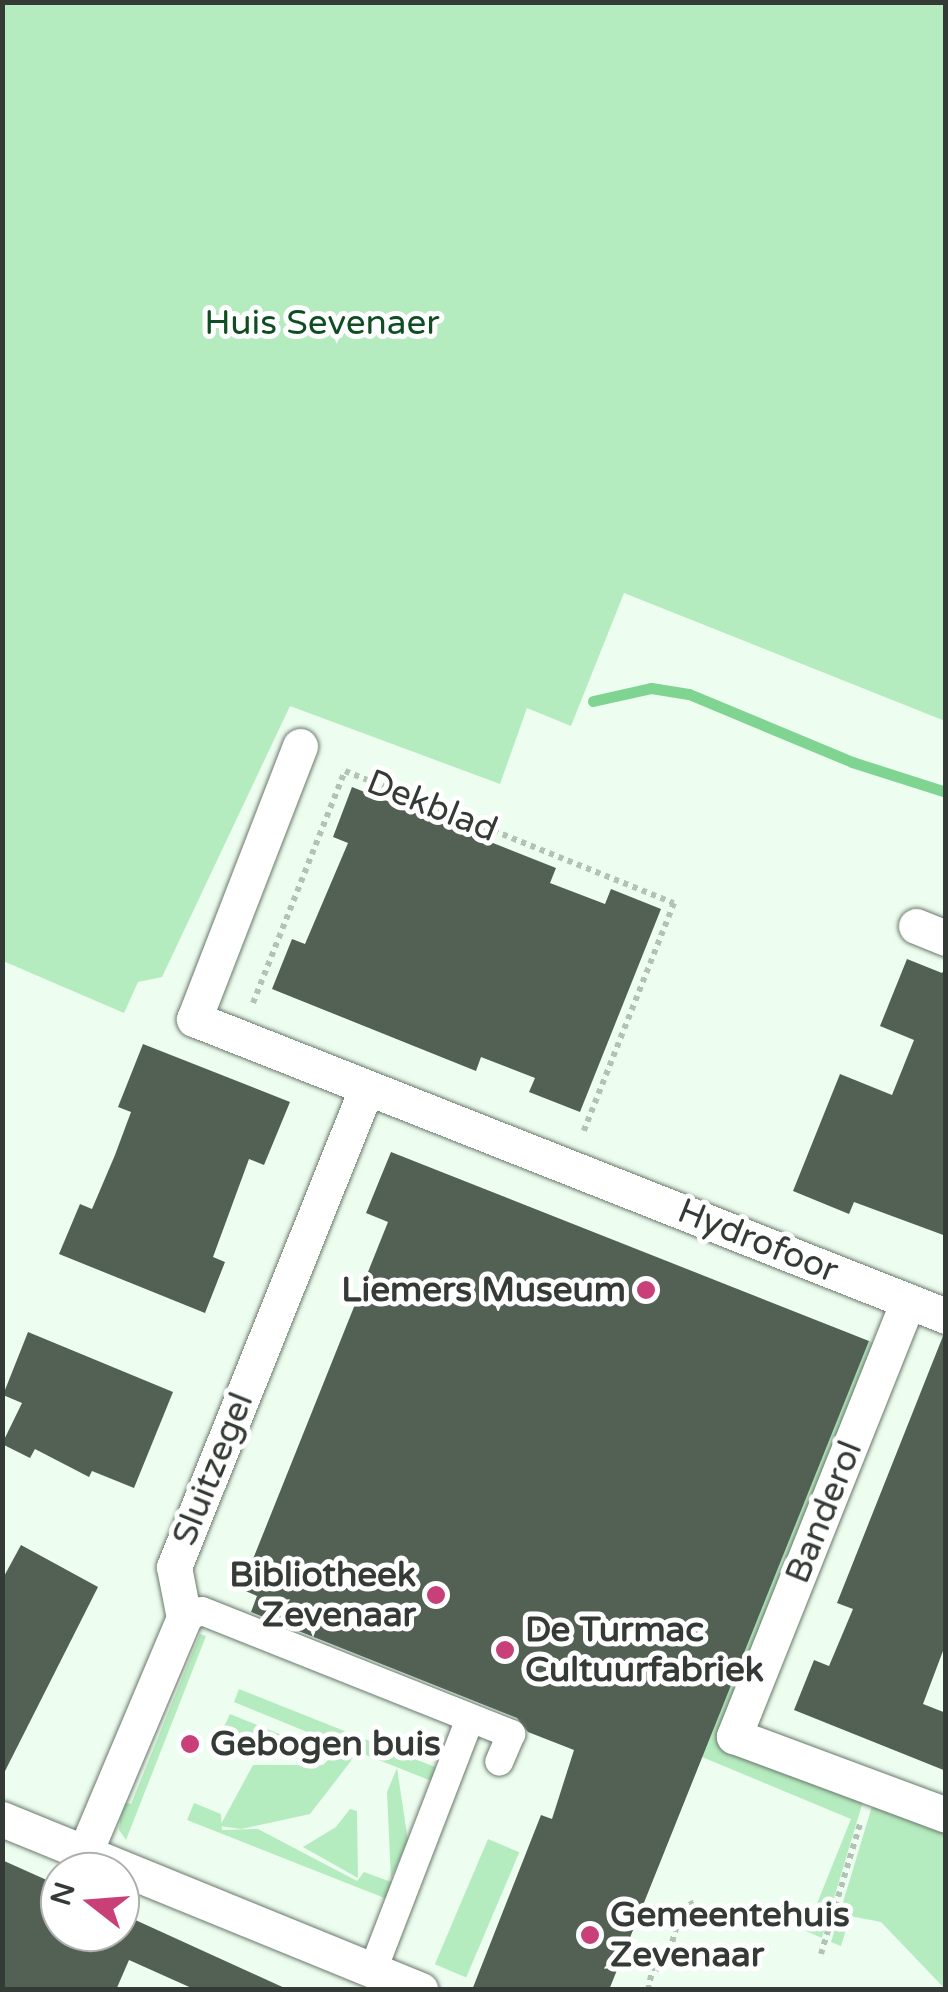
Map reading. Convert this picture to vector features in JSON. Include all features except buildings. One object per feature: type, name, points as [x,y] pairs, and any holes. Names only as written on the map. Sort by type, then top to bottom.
[{"type":"street","name":"Hydrofoor","points":[[300,746],[194,1019],[946,1316]]},
{"type":"street","name":"Sluitzegel","points":[[184,1618],[174,1567],[368,1087]]},
{"type":"street","name":"Banderol","points":[[908,1301],[734,1736],[946,1815]]},
{"type":"street","points":[[2,1819],[85,1852],[184,1618],[202,1611],[511,1734],[500,1762]]},
{"type":"street","points":[[373,1970],[470,1718]]},
{"type":"street","points":[[140,1875],[420,1990]]},
{"type":"path","name":"Dekblad","points":[[239,1038],[345,771],[674,903],[570,1167]]},
{"type":"path","points":[[821,1954],[872,1787]]},
{"type":"path","points":[[648,1990],[656,1970],[656,1956],[666,1948],[681,1910],[696,1901]]},
{"type":"green space","name":"Huis Sevenaer","points":[[3,2],[945,3],[945,721],[624,593],[571,726],[527,708],[500,784],[290,706],[162,977],[138,982],[124,1013],[3,961]]},
{"type":"green space","points":[[869,1341],[880,1345],[721,1740],[864,1798],[822,1938],[806,1931],[851,1819],[702,1757]]},
{"type":"green space","points":[[200,1634],[206,1636],[126,1840],[119,1830],[124,1802],[131,1804]]},
{"type":"green space","points":[[239,1689],[440,1769],[434,1782],[356,1751],[352,1738],[339,1745],[234,1702]]},
{"type":"green space","points":[[230,1714],[329,1754],[302,1761],[223,1729]]},
{"type":"green space","points":[[347,1742],[354,1745],[351,1761],[310,1814],[241,1829],[220,1826],[253,1765],[323,1765]]},
{"type":"green space","points":[[397,1768],[408,1841],[391,1878],[387,1792]]},
{"type":"green space","points":[[194,1803],[221,1814],[222,1830],[258,1829],[357,1881],[364,1872],[394,1883],[387,1899],[187,1820]]},
{"type":"green space","points":[[873,1803],[945,1831],[945,1989],[881,1922],[850,1916],[841,1946],[831,1942]]},
{"type":"green space","points":[[350,1809],[357,1811],[358,1878],[303,1847],[336,1827]]},
{"type":"green space","points":[[488,1839],[519,1852],[466,1977],[435,1964]]},
{"type":"waterway","points":[[593,701],[651,688],[689,694],[852,762],[946,792]]},
{"type":"place","name":"Liemers Museum","points":[[646,1290]]},
{"type":"place","name":"Bibliotheek Zevenaar","points":[[436,1595]]},
{"type":"place","name":"De Turmac Cultuurfabriek","points":[[505,1650]]},
{"type":"place","name":"Gebogen buis","points":[[190,1744]]},
{"type":"place","name":"Gemeentehuis Zevenaar","points":[[590,1935]]}]
